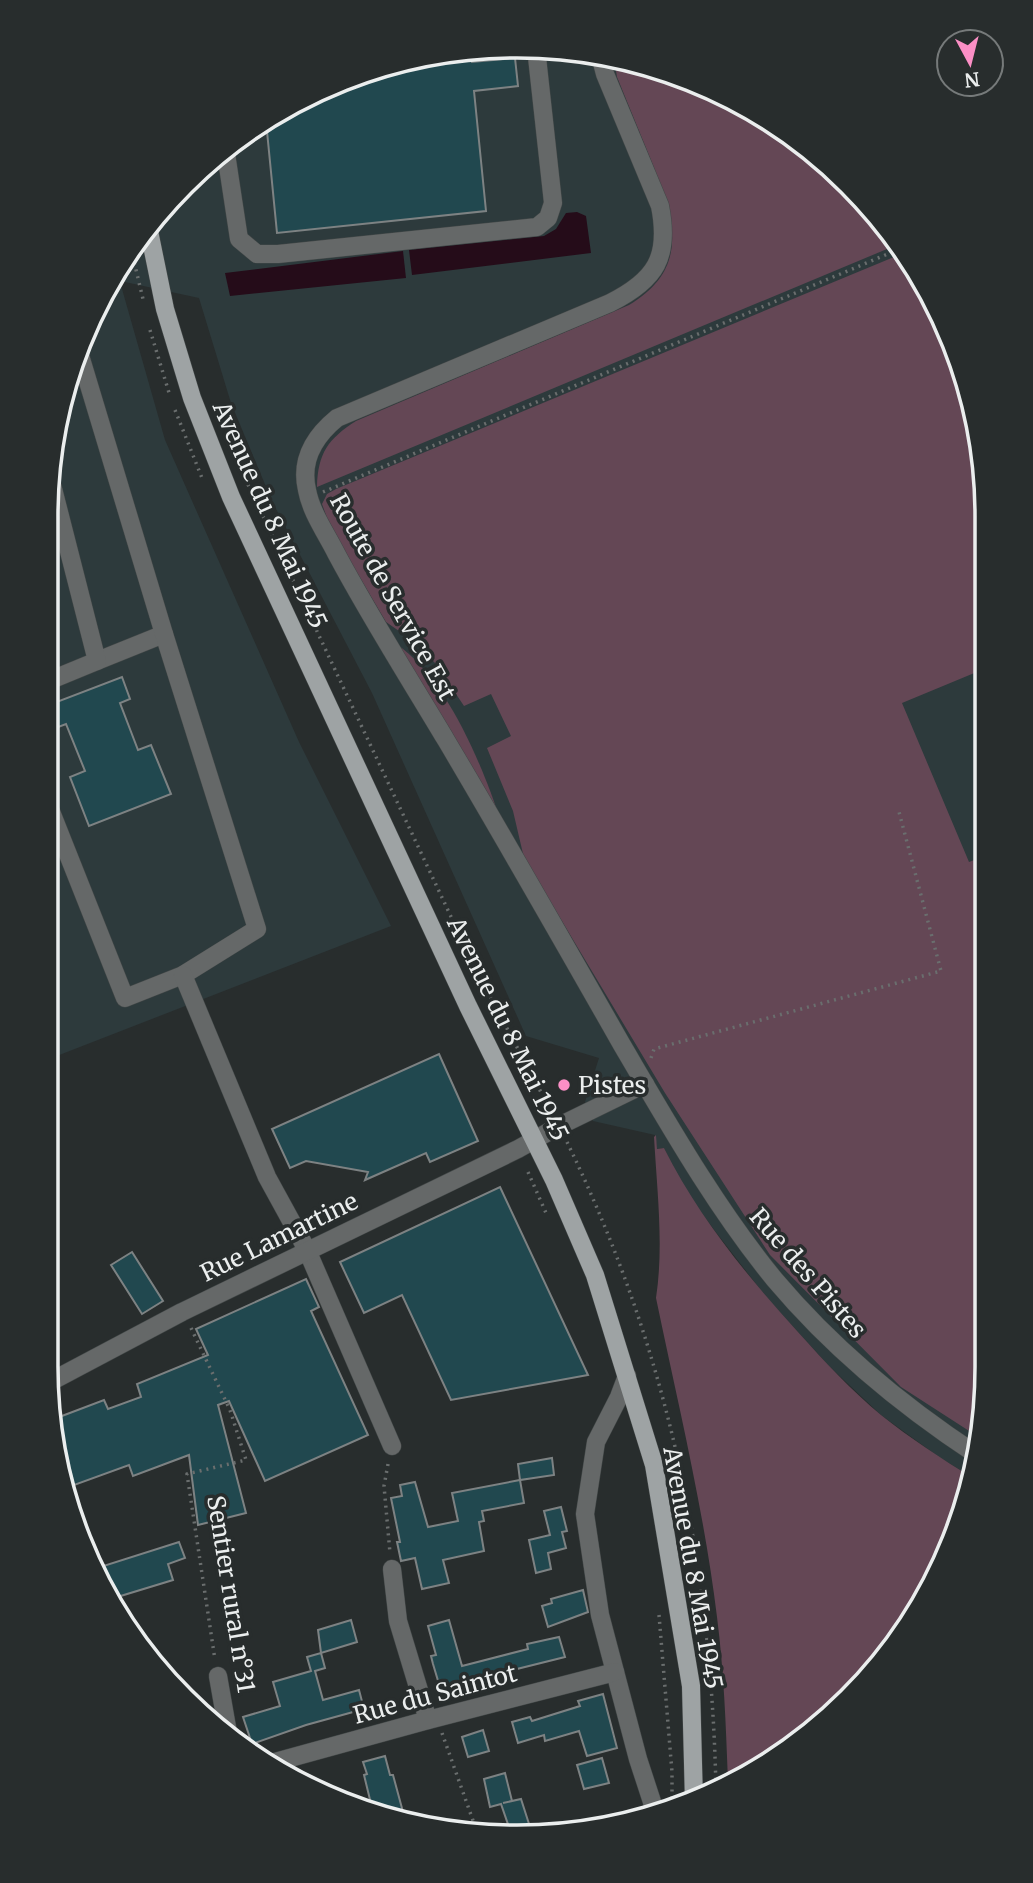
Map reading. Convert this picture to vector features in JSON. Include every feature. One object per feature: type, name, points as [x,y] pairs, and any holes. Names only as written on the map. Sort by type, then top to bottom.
[{"type":"main road","name":"Avenue du 8 Mai 1945","points":[[151,240],[165,309],[192,398],[231,497],[468,1006],[535,1140],[595,1275],[654,1465],[691,1686],[697,1788]]},
{"type":"street","points":[[227,161],[239,239],[257,254],[537,227],[548,218],[554,203],[541,59]]},
{"type":"street","name":"Route de Service Est","points":[[603,66],[660,206],[664,228],[663,247],[659,262],[651,274],[638,288],[610,303],[337,418],[324,428],[313,443],[305,468],[307,490],[316,516],[354,587],[448,743],[645,1084]]},
{"type":"street","points":[[58,829],[125,998],[183,975],[257,929],[83,366]]},
{"type":"street","points":[[58,510],[97,661]]},
{"type":"street","points":[[58,677],[164,634]]},
{"type":"street","points":[[183,975],[267,1177],[307,1250],[392,1446]]},
{"type":"street","name":"Rue Lamartine","points":[[58,1377],[182,1311],[645,1084]]},
{"type":"street","name":"Rue des Pistes","points":[[645,1084],[721,1208],[774,1278],[838,1348],[878,1384],[925,1421],[967,1449]]},
{"type":"street","points":[[627,1377],[596,1442],[585,1514],[600,1615],[653,1804]]},
{"type":"street","points":[[392,1569],[398,1621],[432,1719]]},
{"type":"street","name":"Rue du Saintot","points":[[281,1760],[615,1672]]},
{"type":"street","name":"Sentier rural n°31","points":[[218,1676],[226,1721]]},
{"type":"path","points":[[310,499],[891,253]]},
{"type":"path","points":[[134,263],[144,303]]},
{"type":"path","name":"Avenue du 8 Mai 1945","points":[[243,475],[477,972],[559,1125],[582,1174]]},
{"type":"path","points":[[645,1084],[654,1049],[942,971],[898,808]]},
{"type":"path","points":[[535,1188],[551,1223]]},
{"type":"path","name":"Sentier rural n°31","points":[[182,1311],[230,1410],[246,1460],[187,1474],[218,1676]]},
{"type":"path","points":[[392,1446],[384,1486],[392,1569]]},
{"type":"path","name":"Avenue du 8 Mai 1945","points":[[659,1615],[672,1798]]},
{"type":"path","points":[[432,1719],[473,1823]]},
{"type":"shaded area","points":[[516,58],[576,62],[635,73],[692,93],[746,119],[796,153],[841,192],[898,262],[928,314],[951,369],[966,427],[974,486],[975,1366],[971,1426],[963,1472],[881,1415],[829,1366],[767,1298],[715,1231],[684,1189],[664,1148],[657,1149],[655,1135],[593,1121],[585,1102],[599,1058],[526,1036],[372,693],[272,501],[231,403],[199,298],[124,280],[153,237],[192,192],[237,153],[287,119],[341,93],[398,73],[457,62]]},
{"type":"shaded area","points":[[616,69],[664,82],[746,119],[796,153],[841,192],[888,248],[317,487],[326,448],[338,434],[356,421],[629,305],[649,290],[663,274],[670,257],[670,220],[658,179]]},
{"type":"shaded area","points":[[577,212],[586,216],[591,253],[412,275],[409,250],[544,236],[556,229],[566,213]]},
{"type":"shaded area","points":[[403,251],[406,278],[230,296],[225,273]]},
{"type":"shaded area","points":[[894,257],[898,262],[928,314],[951,369],[966,427],[974,486],[975,673],[902,703],[969,862],[975,860],[975,1366],[970,1432],[901,1387],[770,1255],[665,1093],[524,858],[513,811],[487,748],[511,736],[491,694],[464,706],[436,664],[412,640],[386,622],[331,529],[322,504],[327,494]]},
{"type":"shaded area","points":[[121,284],[165,440],[299,742],[391,926],[58,1056],[59,486],[73,398],[93,341]]},
{"type":"shaded area","points":[[396,644],[414,658],[446,699],[472,748],[500,819]]},
{"type":"shaded area","points":[[656,1135],[657,1149],[664,1148],[692,1198],[725,1244],[760,1289],[818,1354],[881,1415],[963,1471],[951,1514],[928,1569],[914,1596],[880,1646],[841,1691],[819,1711],[771,1748],[728,1774],[721,1658],[712,1577],[656,1298],[660,1238]]},
{"type":"building","points":[[515,58],[518,86],[474,91],[486,211],[277,233],[267,132],[314,105],[398,73],[457,62]]},
{"type":"building","points":[[122,677],[130,699],[120,703],[138,750],[151,745],[171,794],[89,826],[70,777],[85,771],[66,724],[58,727],[58,701]]},
{"type":"building","points":[[439,1054],[478,1141],[430,1162],[426,1153],[365,1180],[368,1172],[306,1161],[290,1168],[272,1129]]},
{"type":"building","points":[[500,1187],[588,1375],[451,1400],[402,1295],[364,1313],[340,1262]]},
{"type":"building","points":[[132,1252],[163,1301],[142,1314],[111,1265]]},
{"type":"building","points":[[306,1279],[319,1307],[311,1311],[368,1435],[265,1481],[229,1401],[218,1405],[246,1513],[198,1525],[189,1455],[133,1476],[129,1465],[73,1485],[61,1416],[104,1400],[108,1409],[141,1397],[137,1384],[208,1355],[196,1329]]},
{"type":"building","points":[[552,1458],[554,1475],[520,1480],[518,1464]]},
{"type":"building","points":[[520,1480],[524,1503],[482,1511],[484,1521],[479,1522],[484,1551],[443,1560],[449,1583],[422,1589],[415,1558],[401,1561],[391,1498],[402,1496],[400,1485],[415,1482],[428,1527],[458,1521],[452,1493]]},
{"type":"building","points":[[561,1507],[567,1531],[562,1532],[566,1548],[548,1553],[551,1569],[536,1573],[529,1540],[550,1535],[544,1511]]},
{"type":"building","points":[[179,1542],[185,1558],[168,1564],[173,1580],[119,1596],[104,1566]]},
{"type":"building","points":[[583,1590],[588,1612],[548,1627],[542,1606],[552,1603],[551,1599]]},
{"type":"building","points":[[351,1620],[357,1642],[321,1653],[318,1630]]},
{"type":"building","points":[[449,1620],[462,1666],[528,1649],[527,1644],[559,1637],[565,1657],[513,1670],[504,1676],[442,1694],[431,1656],[436,1655],[428,1626]]},
{"type":"building","points":[[321,1653],[325,1668],[315,1671],[323,1700],[359,1690],[364,1709],[255,1743],[251,1740],[243,1717],[280,1706],[273,1682],[311,1671],[307,1657]]},
{"type":"building","points":[[603,1694],[617,1748],[587,1756],[579,1731],[545,1741],[544,1735],[518,1743],[512,1722],[530,1717],[532,1721],[580,1706],[578,1701]]},
{"type":"building","points":[[483,1730],[489,1751],[468,1757],[462,1737]]},
{"type":"building","points":[[385,1756],[403,1811],[370,1801],[363,1762]]},
{"type":"building","points":[[602,1758],[609,1783],[584,1789],[577,1765]]},
{"type":"building","points":[[505,1773],[512,1801],[521,1799],[529,1825],[508,1825],[501,1804],[490,1807],[484,1779]]},
{"type":"place","name":"Pistes","points":[[564,1085]]}]
